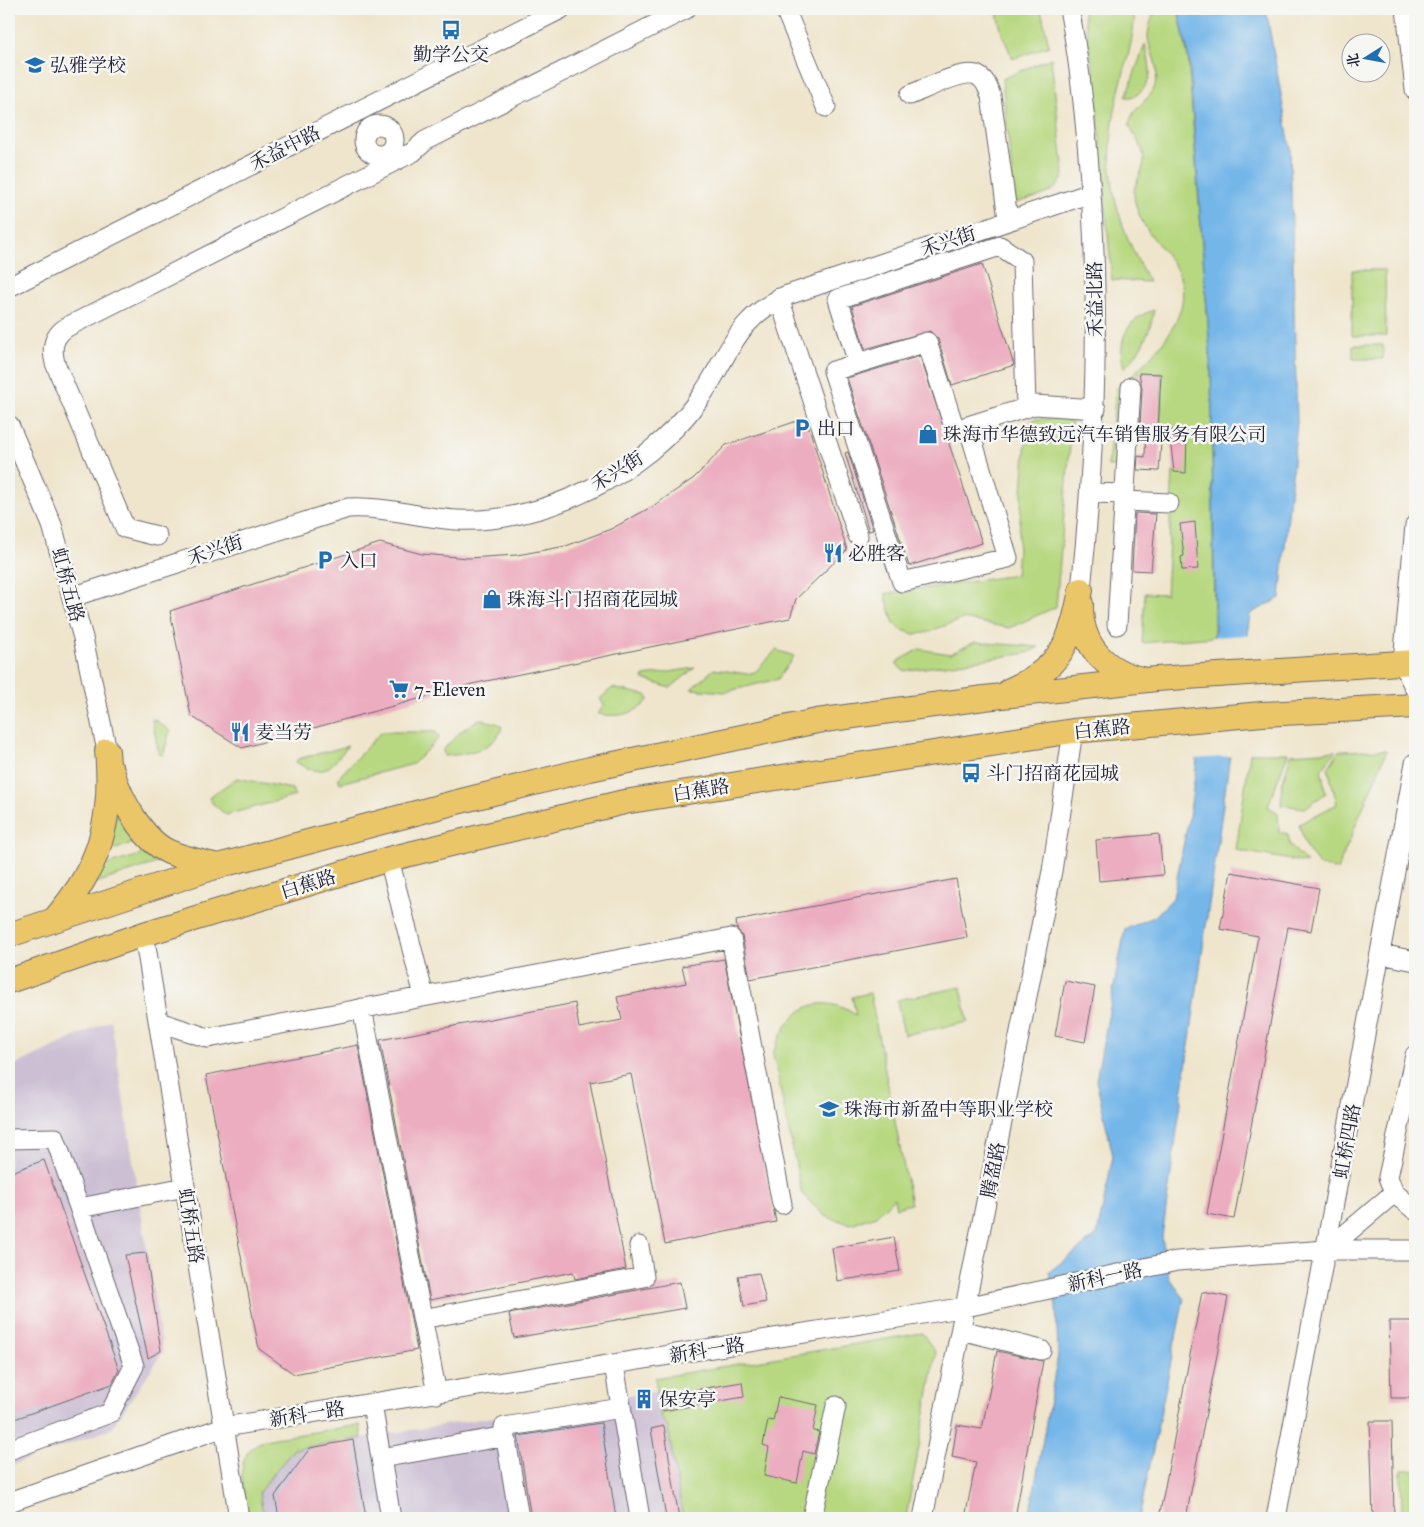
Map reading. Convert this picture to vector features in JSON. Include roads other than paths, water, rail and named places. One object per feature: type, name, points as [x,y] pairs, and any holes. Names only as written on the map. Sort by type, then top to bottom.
[{"type":"main road","points":[[1081,590],[1081,611],[1084,629],[1090,646],[1100,658],[1114,670],[1127,676],[1156,679]]},
{"type":"main road","points":[[984,698],[1029,681],[1050,666],[1061,651],[1070,633],[1081,590]]},
{"type":"main road","points":[[9,935],[218,866],[590,769],[817,722],[984,698],[1156,679],[1409,662]]},
{"type":"main road","name":"白蕉路","points":[[9,981],[144,934],[389,859],[624,802],[1073,731],[1262,714],[1415,706]]},
{"type":"main road","points":[[107,751],[121,793],[143,832],[167,852],[218,866]]},
{"type":"main road","points":[[55,919],[87,874],[99,844],[110,778],[107,751]]},
{"type":"street","points":[[157,536],[125,528],[52,353],[56,338],[67,327],[388,158],[413,152],[424,141],[686,9]]},
{"type":"street","points":[[785,9],[826,107]]},
{"type":"street","name":"禾益北路","points":[[1069,9],[1076,40],[1094,221],[1096,409],[1091,493],[1081,590]]},
{"type":"street","points":[[1406,9],[1415,90]]},
{"type":"street","name":"禾益中路","points":[[9,287],[554,10]]},
{"type":"street","points":[[910,95],[966,74],[977,75],[986,83],[991,96],[1008,219]]},
{"type":"street","points":[[364,108],[373,126],[366,133],[366,147],[373,154],[388,158]]},
{"type":"street","name":"禾兴街","points":[[72,596],[348,508],[366,507],[428,518],[460,520],[493,518],[526,512],[566,499],[620,473],[675,428],[697,402],[741,329],[753,315],[779,298],[1091,193]]},
{"type":"street","points":[[858,363],[838,299],[1000,246],[1022,261],[1026,408]]},
{"type":"street","points":[[779,298],[858,536]]},
{"type":"street","points":[[968,426],[1008,558],[902,582],[833,371],[927,342],[955,430],[1035,405],[1096,409]]},
{"type":"street","points":[[1117,625],[1132,387]]},
{"type":"street","name":"虹桥五路","points":[[9,425],[52,526],[83,638],[107,751]]},
{"type":"street","points":[[1091,493],[1169,504]]},
{"type":"street","points":[[1415,526],[1409,662],[1415,690]]},
{"type":"street","name":"腾盈路","points":[[923,1518],[1052,871],[1073,731]]},
{"type":"street","name":"虹桥四路","points":[[1276,1518],[1415,772]]},
{"type":"street","points":[[389,859],[424,996]]},
{"type":"street","name":"虹桥五路","points":[[144,934],[239,1518]]},
{"type":"street","points":[[158,1022],[208,1038],[731,938],[782,1204]]},
{"type":"street","points":[[1381,954],[1415,961]]},
{"type":"street","points":[[362,1008],[437,1394]]},
{"type":"street","points":[[1415,1055],[1388,1177],[1394,1193],[1415,1210]]},
{"type":"street","points":[[9,1139],[55,1138],[134,1366],[110,1413],[9,1450]]},
{"type":"street","points":[[80,1208],[185,1187]]},
{"type":"street","points":[[1327,1250],[1394,1193]]},
{"type":"street","points":[[422,1319],[644,1277],[639,1246]]},
{"type":"street","name":"新科一路","points":[[9,1502],[224,1427],[966,1308],[1177,1261],[1327,1250],[1415,1250]]},
{"type":"street","points":[[961,1330],[1041,1350]]},
{"type":"street","points":[[614,1365],[640,1518]]},
{"type":"street","points":[[372,1404],[391,1518]]},
{"type":"street","points":[[812,1518],[836,1406]]},
{"type":"street","points":[[519,1518],[504,1428],[621,1408]]},
{"type":"street","points":[[381,1458],[506,1436]]},
{"type":"water","points":[[1178,9],[1266,9],[1290,146],[1297,423],[1280,598],[1250,614],[1162,1237],[1169,1278],[1184,1298],[1139,1518],[1029,1518],[1058,1355],[1056,1306],[1049,1272],[1097,1235],[1113,1156],[1096,1080],[1125,929],[1154,917],[1173,898],[1190,811],[1215,628],[1211,365],[1189,58]]},
{"type":"place","name":"勤学公交","points":[[451,30]]},
{"type":"place","name":"弘雅学校","points":[[35,65]]},
{"type":"place","name":"出口","points":[[802,428]]},
{"type":"place","name":"珠海市华德致远汽车销售服务有限公司","points":[[928,434]]},
{"type":"place","name":"必胜客","points":[[833,553]]},
{"type":"place","name":"入口","points":[[325,560]]},
{"type":"place","name":"珠海斗门招商花园城","points":[[492,599]]},
{"type":"place","name":"7-Eleven","points":[[399,689]]},
{"type":"place","name":"麦当劳","points":[[240,732]]},
{"type":"place","name":"斗门招商花园城","points":[[971,773]]},
{"type":"place","name":"珠海市新盈中等职业学校","points":[[829,1109]]},
{"type":"place","name":"保安亭","points":[[644,1399]]}]
